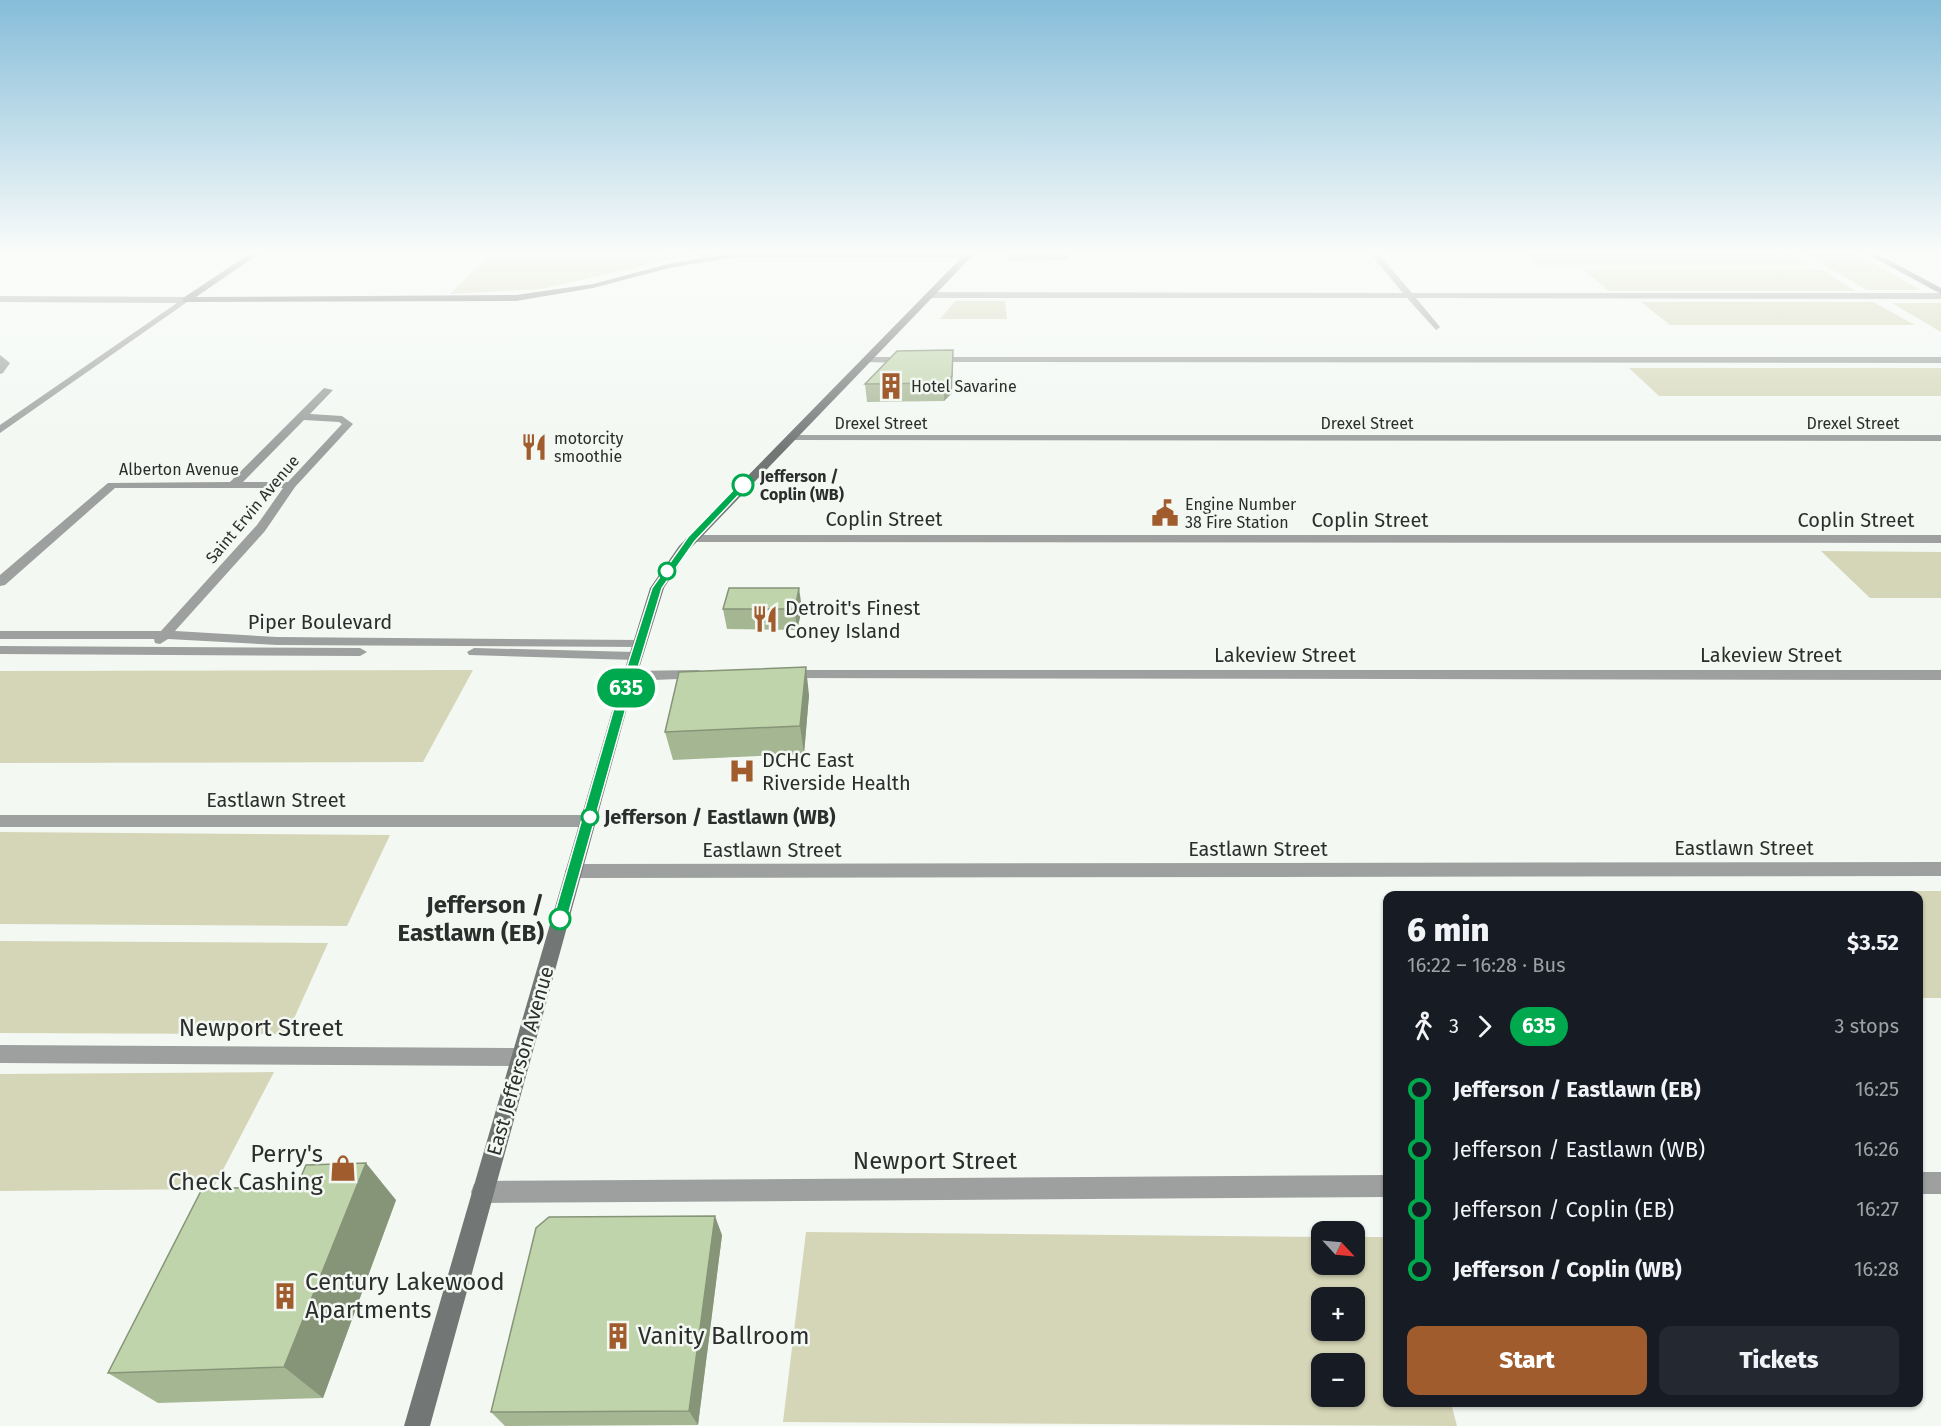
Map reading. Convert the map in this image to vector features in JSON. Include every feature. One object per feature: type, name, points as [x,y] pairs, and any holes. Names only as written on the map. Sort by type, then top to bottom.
[{"type":"street","points":[[0,430],[161,318]]},
{"type":"street","name":"East Jefferson Avenue","points":[[417,1426],[629,676],[657,588],[691,539],[908,318]]},
{"type":"street","points":[[1428,318],[1436,327]]},
{"type":"street","points":[[867,360],[912,360]]},
{"type":"street","points":[[923,360],[1941,360]]},
{"type":"street","points":[[233,485],[328,390]]},
{"type":"street","name":"Saint Ervin Avenue","points":[[150,650],[261,528],[291,485],[348,424],[342,419],[302,417]]},
{"type":"street","name":"Drexel Street","points":[[792,438],[1941,438]]},
{"type":"street","name":"Alberton Avenue","points":[[0,582],[112,485],[291,485]]},
{"type":"street","name":"Coplin Street","points":[[691,539],[1941,539]]},
{"type":"street","name":"Piper Boulevard","points":[[0,635],[164,635],[278,641],[637,650]]},
{"type":"street","name":"Piper Boulevard","points":[[0,650],[637,650]]},
{"type":"street","points":[[629,676],[716,675]]},
{"type":"street","name":"Lakeview Street","points":[[776,675],[1941,675]]},
{"type":"street","name":"Eastlawn Street","points":[[0,821],[588,821]]},
{"type":"street","name":"Eastlawn Street","points":[[574,871],[1941,869]]},
{"type":"street","name":"Newport Street","points":[[0,1054],[521,1057]]},
{"type":"street","points":[[1923,1183],[1941,1183]]},
{"type":"street","name":"Newport Street","points":[[482,1192],[1383,1186]]},
{"type":"green space","points":[[1007,318],[1007,319],[940,319]]},
{"type":"green space","points":[[1661,318],[1901,318],[1915,325],[1670,325]]},
{"type":"green space","points":[[1917,318],[1941,318],[1941,332]]},
{"type":"green space","points":[[1629,368],[1941,368],[1941,396],[1659,396]]},
{"type":"green space","points":[[1821,551],[1941,552],[1941,598],[1870,598]]},
{"type":"green space","points":[[473,670],[423,762],[0,763],[0,671]]},
{"type":"green space","points":[[0,832],[390,835],[347,926],[0,924]]},
{"type":"green space","points":[[1923,891],[1941,891],[1941,998],[1923,998]]},
{"type":"green space","points":[[0,941],[328,943],[287,1034],[0,1033]]},
{"type":"green space","points":[[274,1072],[213,1189],[0,1191],[0,1074]]},
{"type":"green space","points":[[806,1232],[1311,1237],[1311,1275],[1365,1275],[1365,1237],[1383,1237],[1383,1407],[1452,1407],[1457,1426],[783,1422]]},
{"type":"building","points":[[953,350],[952,376],[944,383],[865,384],[897,351]]},
{"type":"building","points":[[729,588],[799,588],[795,609],[723,609]]},
{"type":"building","points":[[806,667],[800,726],[665,732],[679,672]]},
{"type":"building","points":[[366,1163],[284,1367],[108,1373],[202,1189],[297,1186],[306,1165]]},
{"type":"building","name":"Vanity Ballroom","points":[[715,1216],[689,1411],[491,1412],[536,1228],[549,1217]]},
{"type":"bus line","name":"635","points":[[560,919],[622,701],[657,588],[691,539],[743,485]]},
{"type":"place","name":"Hotel Savarine","points":[[891,386]]},
{"type":"place","name":"motorcity smoothie","points":[[534,447]]},
{"type":"place","name":"Jefferson / Coplin (WB)","points":[[743,485]]},
{"type":"place","name":"Engine Number 38 Fire Station","points":[[1165,513]]},
{"type":"place","name":"Detroit's Finest Coney Island","points":[[765,619]]},
{"type":"place","name":"DCHC East Riverside Health","points":[[742,771]]},
{"type":"place","name":"Jefferson / Eastlawn (WB)","points":[[590,817]]},
{"type":"place","name":"Jefferson / Eastlawn (EB)","points":[[560,919]]},
{"type":"place","name":"Perry's Check Cashing","points":[[343,1168]]},
{"type":"place","name":"Century Lakewood Apartments","points":[[285,1296]]},
{"type":"place","name":"Vanity Ballroom","points":[[618,1336]]}]
